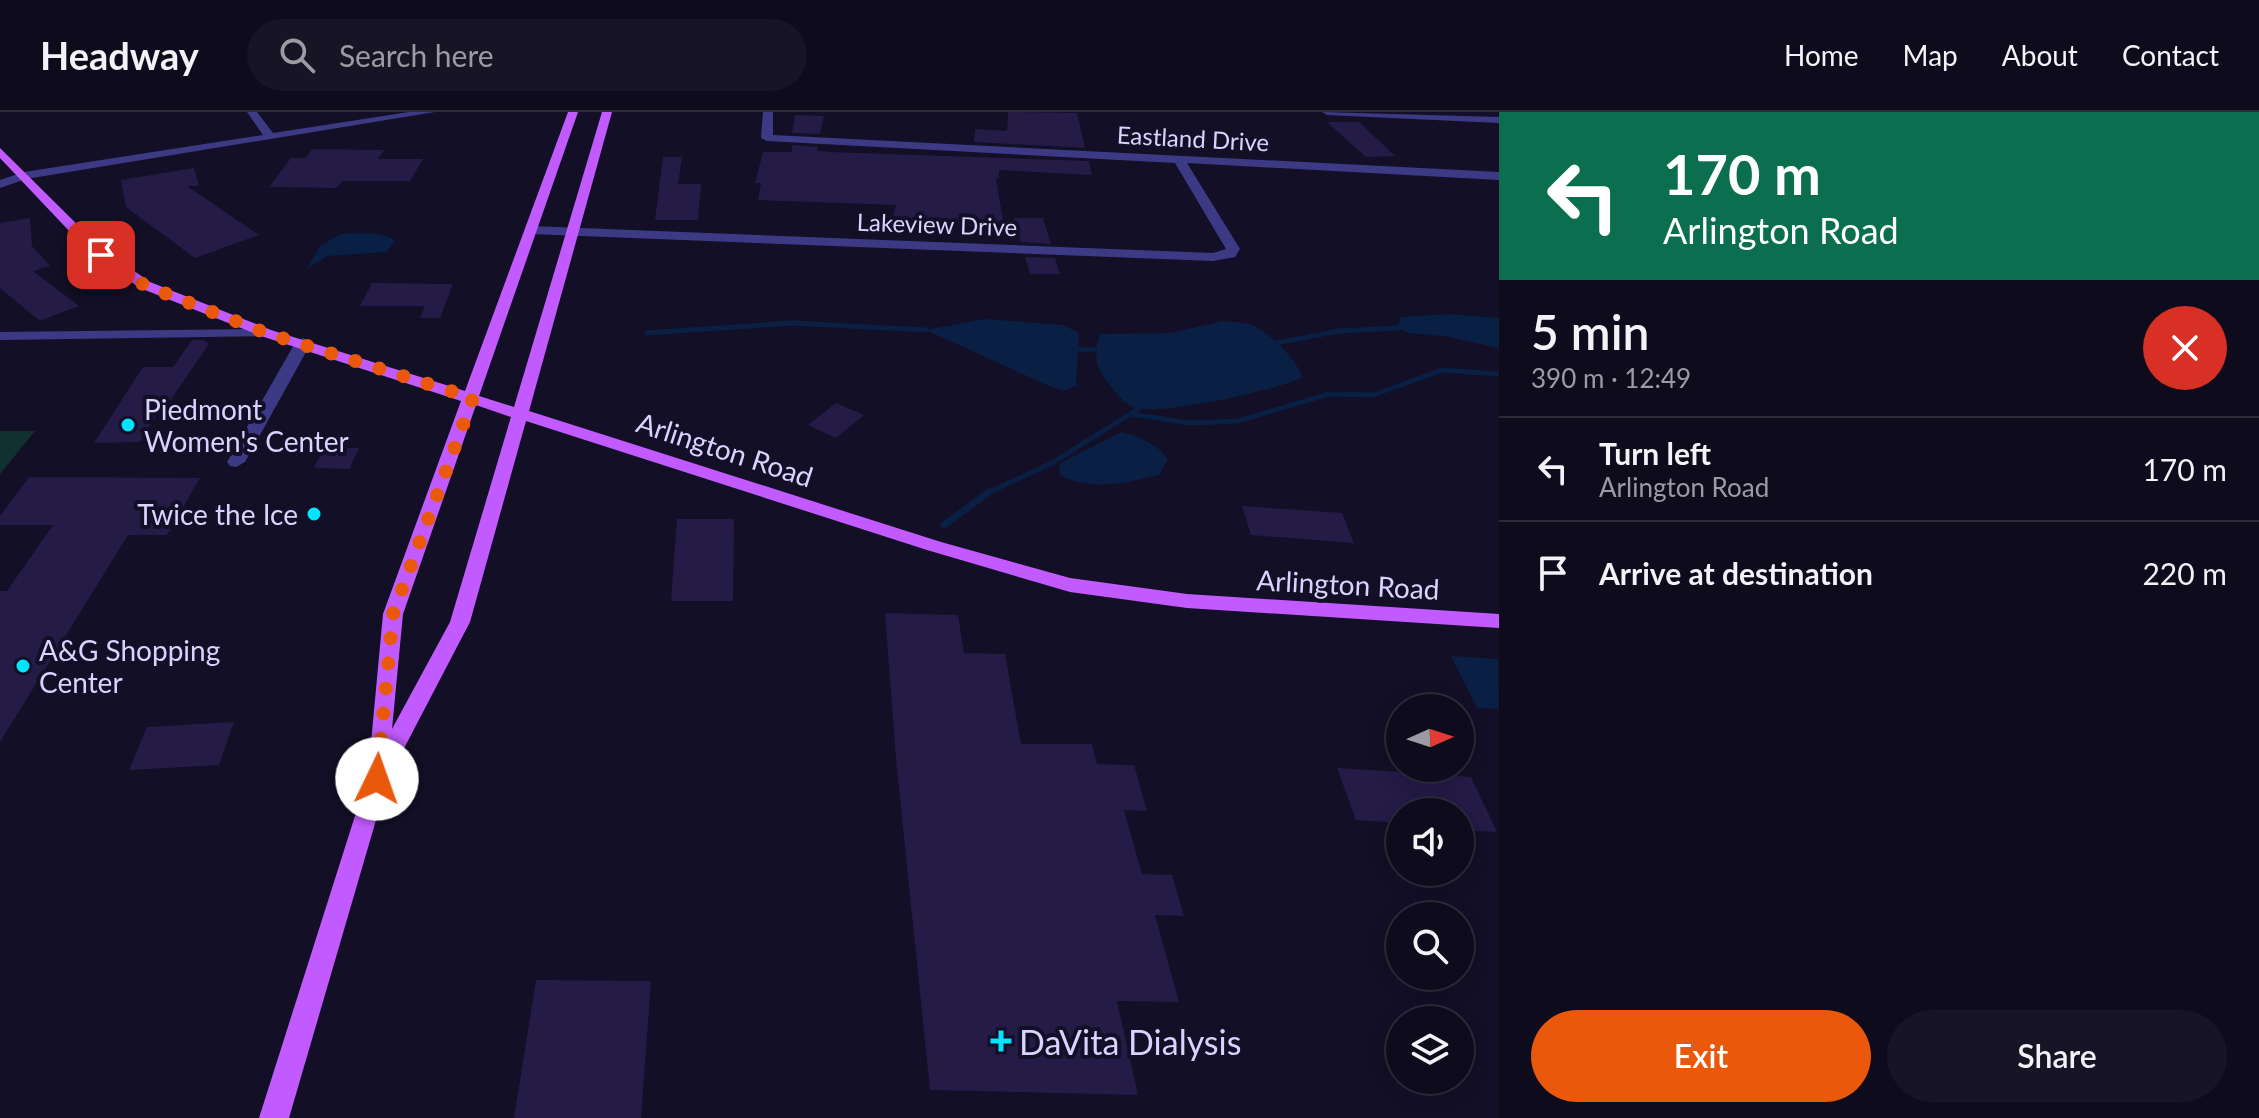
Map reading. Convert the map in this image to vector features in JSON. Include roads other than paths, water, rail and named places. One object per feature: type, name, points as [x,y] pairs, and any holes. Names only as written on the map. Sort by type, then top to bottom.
[{"type":"main road","points":[[377,779],[393,614],[473,398],[573,112]]},
{"type":"main road","points":[[274,1118],[377,779],[460,622],[607,112]]},
{"type":"main road","name":"Arlington Road","points":[[0,151],[101,255],[128,275],[163,293],[266,333],[927,544],[1070,585],[1187,601],[1499,621]]},
{"type":"street","points":[[252,112],[269,136]]},
{"type":"street","points":[[0,184],[24,176],[430,112]]},
{"type":"street","name":"Eastland Drive","points":[[768,112],[767,138],[1499,176]]},
{"type":"street","points":[[1327,112],[1499,119]]},
{"type":"street","points":[[1493,112],[1499,119]]},
{"type":"street","name":"Lakeview Drive","points":[[531,230],[1213,257],[1230,254],[1233,249],[1179,159]]},
{"type":"street","points":[[0,336],[266,333]]},
{"type":"street","points":[[236,462],[303,343]]},
{"type":"water","points":[[341,234],[377,234],[395,241],[386,252],[327,256],[307,269],[320,246]]},
{"type":"water","points":[[1449,314],[1499,318],[1499,348],[1443,336],[1408,333],[1397,328],[1401,317]]},
{"type":"water","points":[[985,319],[1063,325],[1079,333],[1076,386],[1063,391],[1049,386],[926,330]]},
{"type":"water","points":[[1224,321],[1248,324],[1261,330],[1290,356],[1302,378],[1220,400],[1151,409],[1132,407],[1125,402],[1098,367],[1096,348],[1100,334],[1170,333]]},
{"type":"water","points":[[1121,432],[1147,441],[1164,454],[1168,459],[1159,475],[1096,485],[1060,475],[1059,464]]},
{"type":"water","points":[[1451,656],[1498,659],[1499,709],[1477,708],[1474,694],[1470,694]]},
{"type":"waterway","points":[[647,333],[792,323],[926,330]]},
{"type":"waterway","points":[[1276,343],[1339,331],[1397,328]]},
{"type":"waterway","points":[[1079,349],[1094,350]]},
{"type":"waterway","points":[[1131,414],[1189,423],[1238,421],[1329,394],[1373,395],[1442,370],[1499,374]]},
{"type":"waterway","points":[[988,492],[1052,463],[1138,409]]},
{"type":"waterway","points":[[944,525],[988,492]]},
{"type":"place","name":"Piedmont Women's Center","points":[[128,425]]},
{"type":"place","name":"Twice the Ice","points":[[314,514]]},
{"type":"place","name":"A&G Shopping Center","points":[[23,666]]},
{"type":"place","name":"DaVita Dialysis","points":[[1001,1041]]}]
